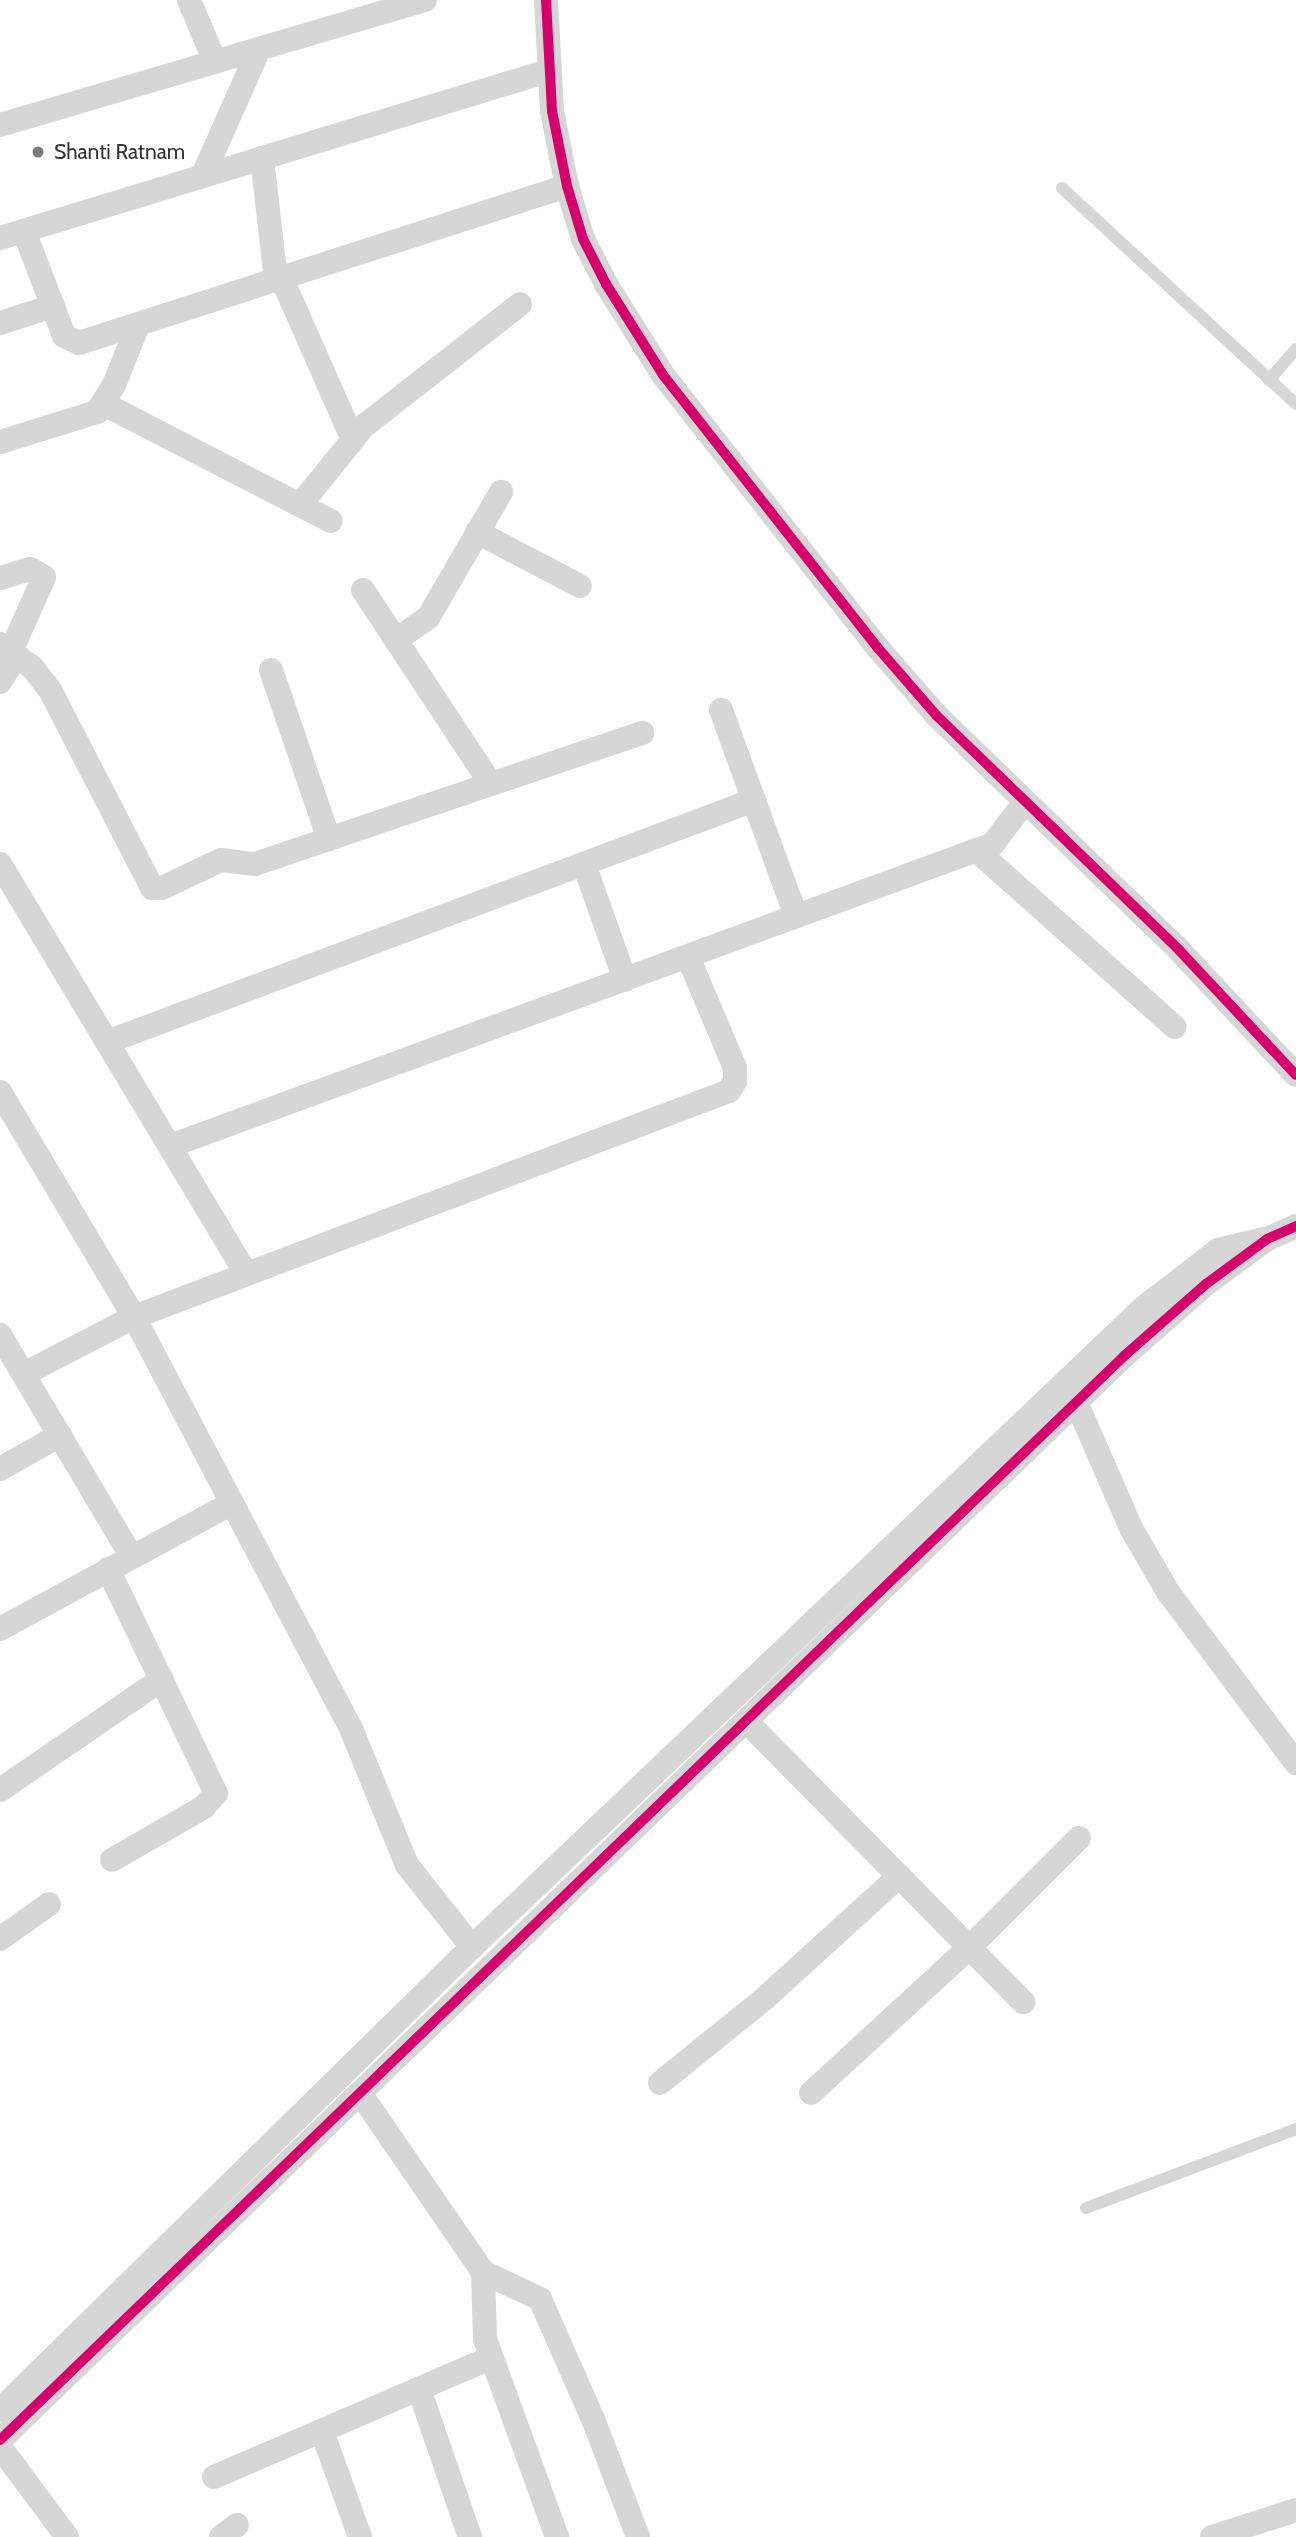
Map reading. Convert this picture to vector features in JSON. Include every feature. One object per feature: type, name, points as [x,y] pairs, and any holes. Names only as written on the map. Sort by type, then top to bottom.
[{"type":"street","points":[[189,0],[215,62]]},
{"type":"street","points":[[0,125],[425,0]]},
{"type":"street","points":[[546,0],[548,71],[567,186],[583,239],[606,284],[690,411],[877,648],[967,750],[1179,950],[1296,1075]]},
{"type":"street","points":[[203,176],[259,49]]},
{"type":"street","points":[[0,238],[548,71]]},
{"type":"street","points":[[262,158],[279,280],[352,438]]},
{"type":"street","points":[[24,231],[70,342],[279,280],[567,186]]},
{"type":"street","points":[[300,505],[352,438],[520,304]]},
{"type":"street","points":[[0,323],[53,306]]},
{"type":"street","points":[[0,443],[87,417],[104,404],[138,324]]},
{"type":"street","points":[[104,404],[331,521]]},
{"type":"street","points":[[396,640],[428,618],[501,492]]},
{"type":"street","points":[[478,532],[580,586]]},
{"type":"street","points":[[0,578],[30,569],[44,577],[9,650],[0,682]]},
{"type":"street","points":[[363,590],[491,784]]},
{"type":"street","points":[[9,650],[50,691],[152,888],[162,888],[211,863],[255,864],[642,733]]},
{"type":"street","points":[[271,670],[329,839]]},
{"type":"street","points":[[721,710],[796,916]]},
{"type":"street","points":[[107,1042],[754,800]]},
{"type":"street","points":[[170,1146],[976,850],[1002,837],[1024,803]]},
{"type":"street","points":[[976,850],[1175,1027]]},
{"type":"street","points":[[0,864],[10,905],[107,1042],[246,1273]]},
{"type":"street","points":[[584,864],[625,980]]},
{"type":"street","points":[[24,1374],[134,1317],[729,1091],[735,1081],[735,1068],[688,957]]},
{"type":"street","points":[[0,1092],[134,1317],[230,1504],[352,1731],[407,1865],[472,1947]]},
{"type":"street","points":[[0,2410],[472,1947],[1142,1309],[1218,1250],[1267,1238],[1296,1226]]},
{"type":"street","points":[[0,2440],[1076,1402],[1175,1310],[1267,1238]]},
{"type":"street","points":[[0,1335],[131,1556]]},
{"type":"street","points":[[1076,1402],[1131,1528],[1168,1592],[1296,1763]]},
{"type":"street","points":[[0,1469],[60,1435]]},
{"type":"street","points":[[0,1629],[230,1504]]},
{"type":"street","points":[[108,1569],[216,1793],[204,1807],[111,1860]]},
{"type":"street","points":[[10,1783],[162,1679]]},
{"type":"street","points":[[746,1721],[1023,2002]]},
{"type":"street","points":[[811,2093],[970,1947],[1079,1838]]},
{"type":"street","points":[[660,2083],[764,1999],[899,1876]]},
{"type":"street","points":[[0,1940],[49,1904]]},
{"type":"street","points":[[360,2093],[483,2272],[531,2292],[545,2309],[638,2537]]},
{"type":"street","points":[[483,2272],[482,2324],[490,2358],[557,2537]]},
{"type":"street","points":[[214,2477],[490,2358]]},
{"type":"street","points":[[419,2389],[470,2537]]},
{"type":"street","points":[[321,2431],[360,2537]]},
{"type":"street","points":[[0,2447],[67,2537]]},
{"type":"street","points":[[1212,2537],[1296,2510]]},
{"type":"lane","points":[[1062,188],[1296,404]]},
{"type":"lane","points":[[1269,380],[1296,349]]},
{"type":"lane","points":[[1086,2208],[1296,2129]]},
{"type":"cycle path","points":[[546,0],[552,111],[567,186],[583,239],[606,284],[663,375],[877,647],[937,716],[1179,950],[1296,1075]]},
{"type":"cycle path","points":[[0,2440],[1124,1356],[1206,1284],[1267,1239],[1296,1226]]},
{"type":"place","name":"Shanti Ratnam","points":[[38,152]]}]
